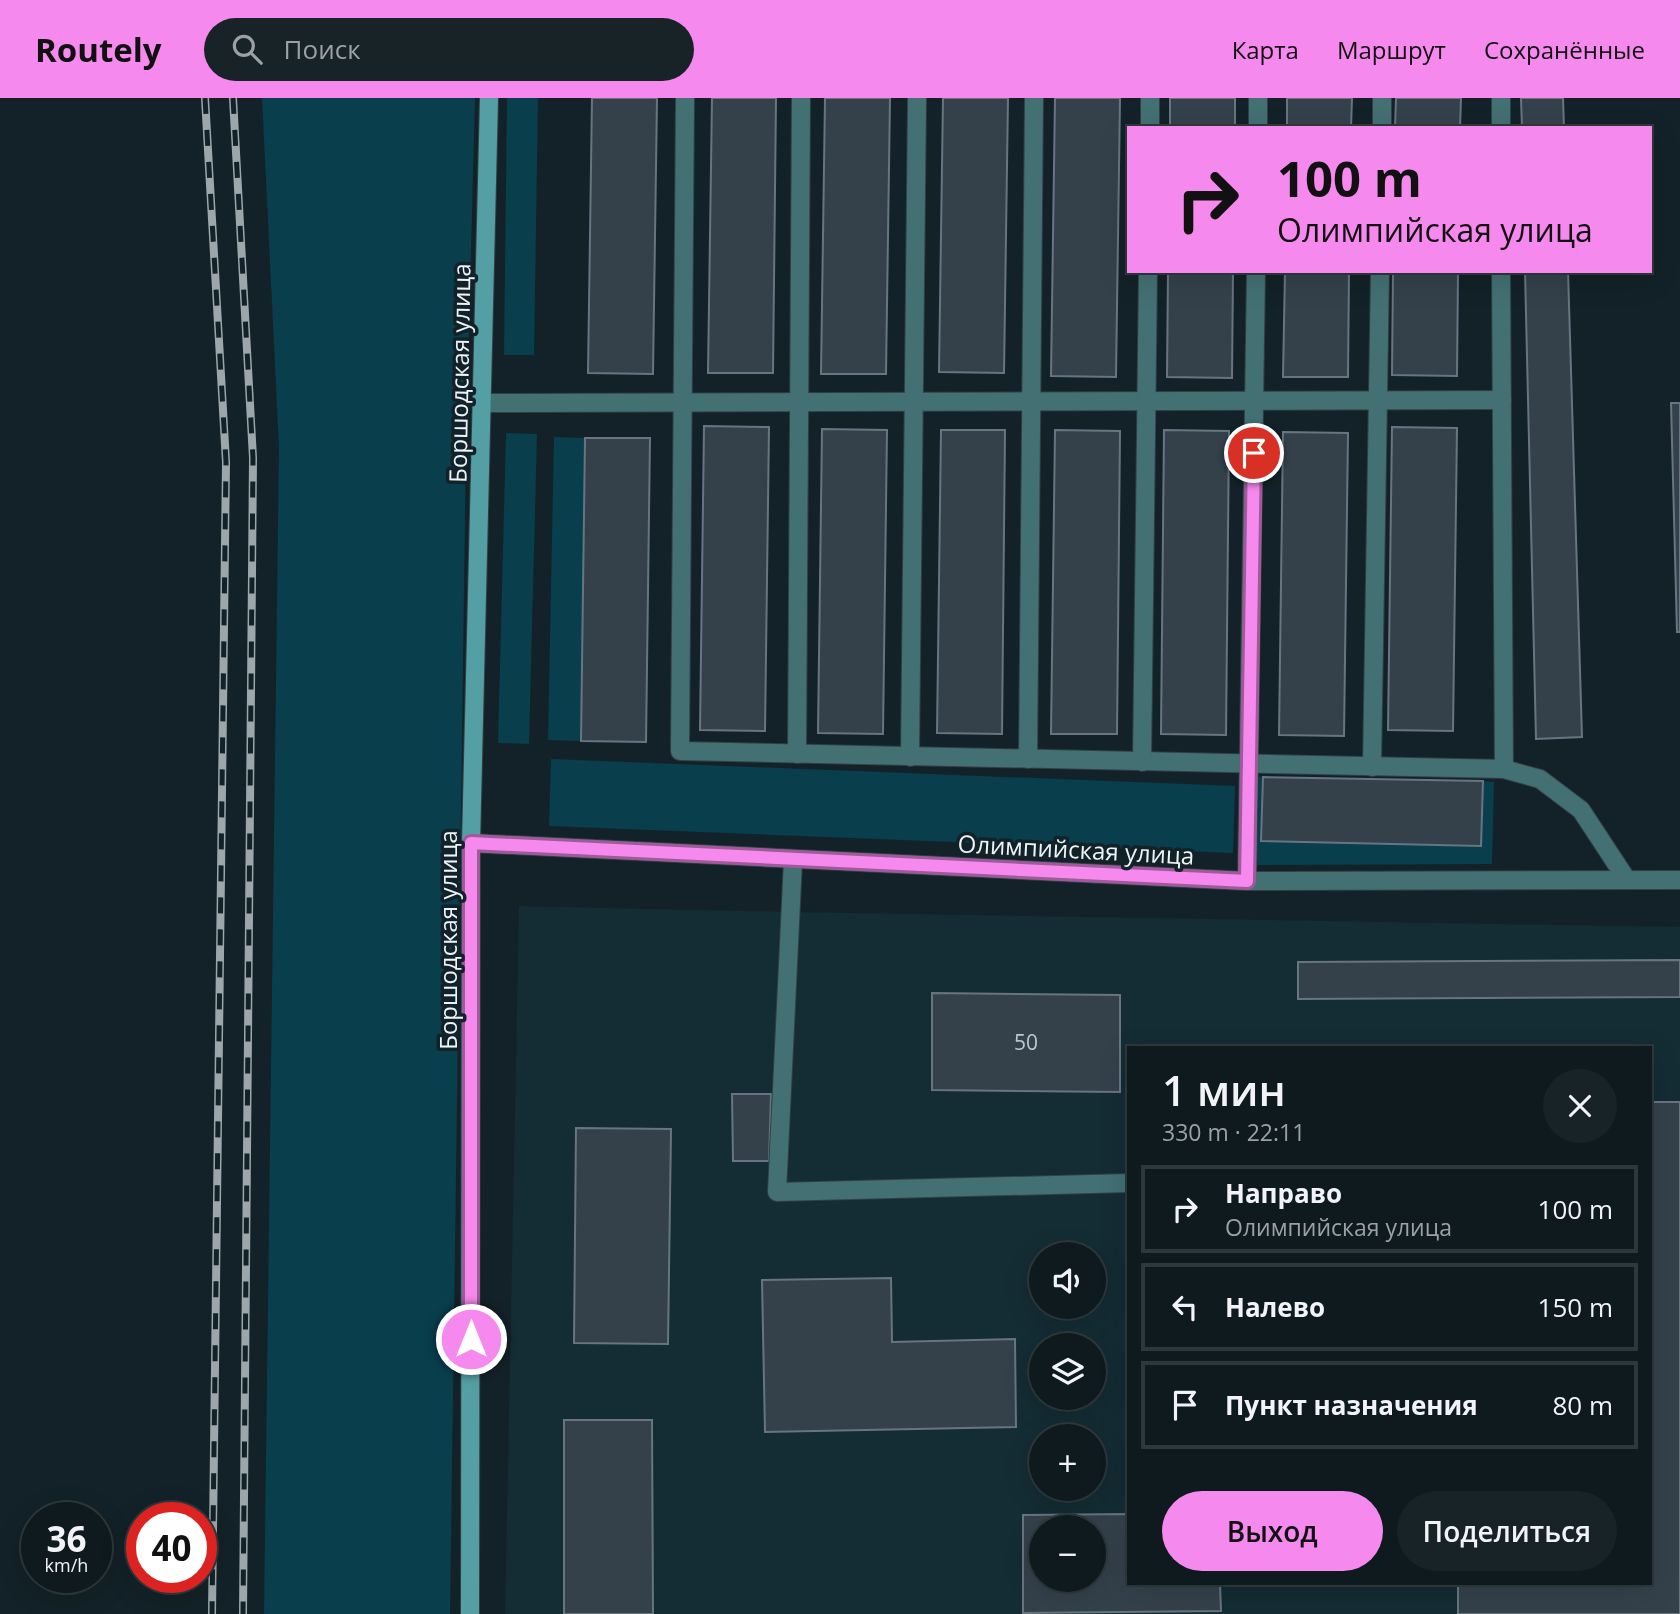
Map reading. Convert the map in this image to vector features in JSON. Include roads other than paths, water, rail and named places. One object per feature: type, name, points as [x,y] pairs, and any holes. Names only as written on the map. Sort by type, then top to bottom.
[{"type":"street","name":"Боршодская улица","points":[[470,1614],[471,843],[489,98]]},
{"type":"street","points":[[685,98],[680,751],[1504,769],[1539,779],[1581,810],[1627,880]]},
{"type":"street","points":[[797,754],[801,98]]},
{"type":"street","points":[[910,757],[917,98]]},
{"type":"street","points":[[1028,760],[1034,98]]},
{"type":"street","points":[[1150,98],[1150,126]]},
{"type":"street","points":[[1258,98],[1258,126]]},
{"type":"street","points":[[1382,98],[1382,126]]},
{"type":"street","points":[[1501,98],[1501,126]]},
{"type":"street","points":[[1142,762],[1148,273]]},
{"type":"street","points":[[1247,881],[1256,273]]},
{"type":"street","points":[[1372,767],[1380,273]]},
{"type":"street","points":[[1501,273],[1504,769]]},
{"type":"street","points":[[482,403],[1502,400]]},
{"type":"street","name":"Олимпийская улица","points":[[471,843],[793,861],[1247,881],[1680,880]]},
{"type":"street","points":[[793,861],[776,1192],[1127,1182]]},
{"type":"railway","points":[[205,98],[226,462],[212,1614]]},
{"type":"railway","points":[[233,98],[253,458],[243,1614]]}]
